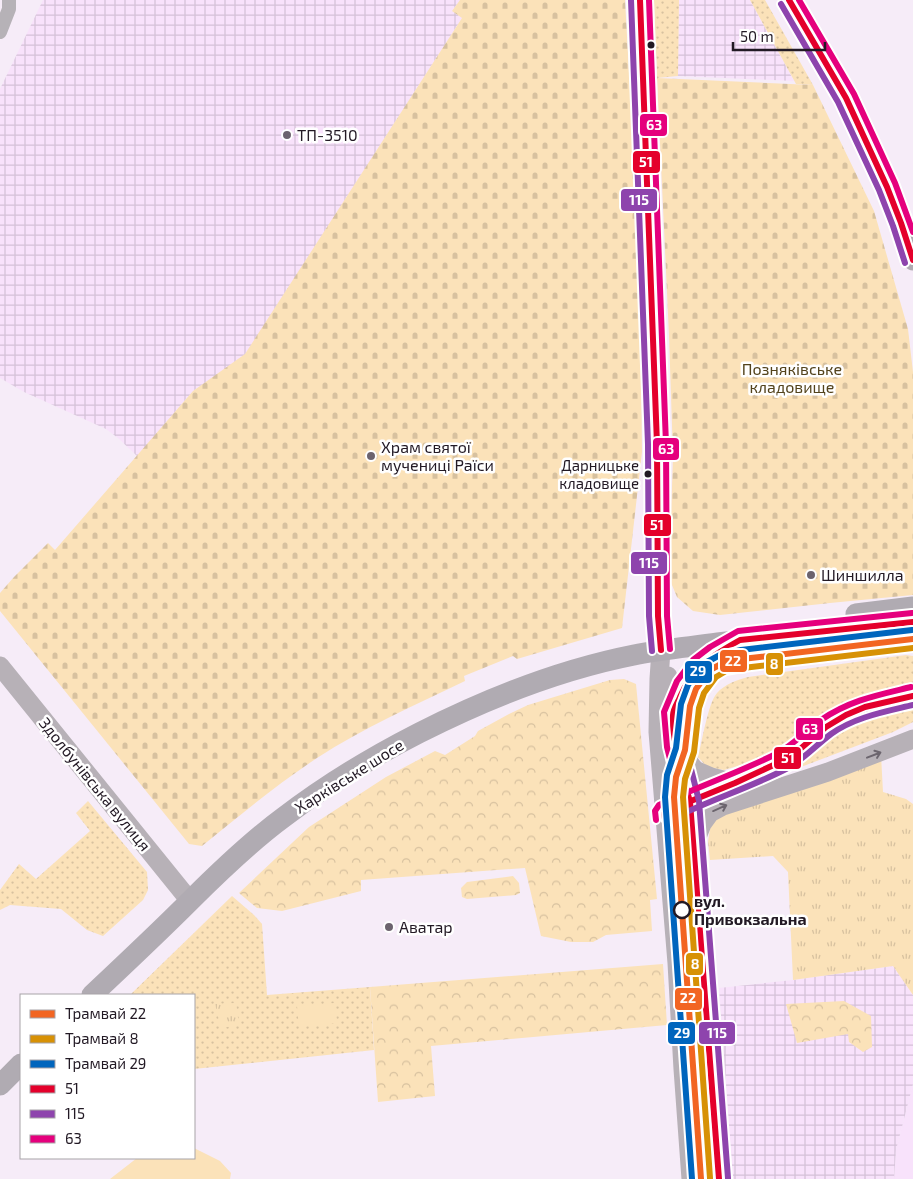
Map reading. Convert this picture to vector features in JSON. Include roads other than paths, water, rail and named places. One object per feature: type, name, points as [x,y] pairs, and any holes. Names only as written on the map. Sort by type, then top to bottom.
[{"type":"main road","points":[[640,0],[657,444],[658,616],[661,650],[658,732],[677,963],[691,1179]]},
{"type":"main road","points":[[789,0],[846,98],[887,187],[913,260]]},
{"type":"main road","name":"Харківське шосе","points":[[661,650],[680,638],[904,615]]},
{"type":"main road","name":"Харківське шосе","points":[[93,994],[224,868],[282,818],[353,769],[464,710],[536,681],[633,655],[904,615]]},
{"type":"main road","points":[[673,713],[685,686],[699,667],[715,654],[740,640]]},
{"type":"main road","points":[[661,650],[669,681],[676,746],[690,802],[719,1179]]},
{"type":"main road","name":"Здолбунівська вулиця","points":[[0,666],[190,901]]},
{"type":"main road","points":[[664,812],[735,783],[793,755],[826,727],[846,715],[865,707],[913,696]]},
{"type":"main road","points":[[693,846],[702,824],[710,813],[722,806],[828,772],[913,739]]},
{"type":"main road","points":[[676,746],[696,770],[711,777],[735,783]]},
{"type":"main road","points":[[0,1085],[20,1065]]},
{"type":"street","points":[[0,32],[9,9],[9,0]]},
{"type":"tram line","name":"29","points":[[692,1179],[665,797],[667,775],[676,748],[681,704],[688,685],[705,663],[720,655],[741,650],[912,630]]},
{"type":"tram line","name":"22","points":[[701,1179],[674,797],[676,777],[685,750],[690,706],[696,689],[710,670],[723,663],[742,659],[913,639]]},
{"type":"tram line","name":"8","points":[[710,1178],[683,797],[685,779],[694,752],[699,708],[704,693],[716,677],[726,671],[913,648]]},
{"type":"place","name":"ТП-3510","points":[[287,135]]},
{"type":"place","name":"Храм святої мучениці Раїси","points":[[371,456]]},
{"type":"place","name":"Дарницьке кладовище","points":[[648,474]]},
{"type":"place","name":"Шиншилла","points":[[811,575]]},
{"type":"place","name":"вул. Привокзальна","points":[[682,910]]},
{"type":"place","name":"Аватар","points":[[389,927]]},
{"type":"park label","name":"Позняківське кладовище","points":[[792,378]]}]
